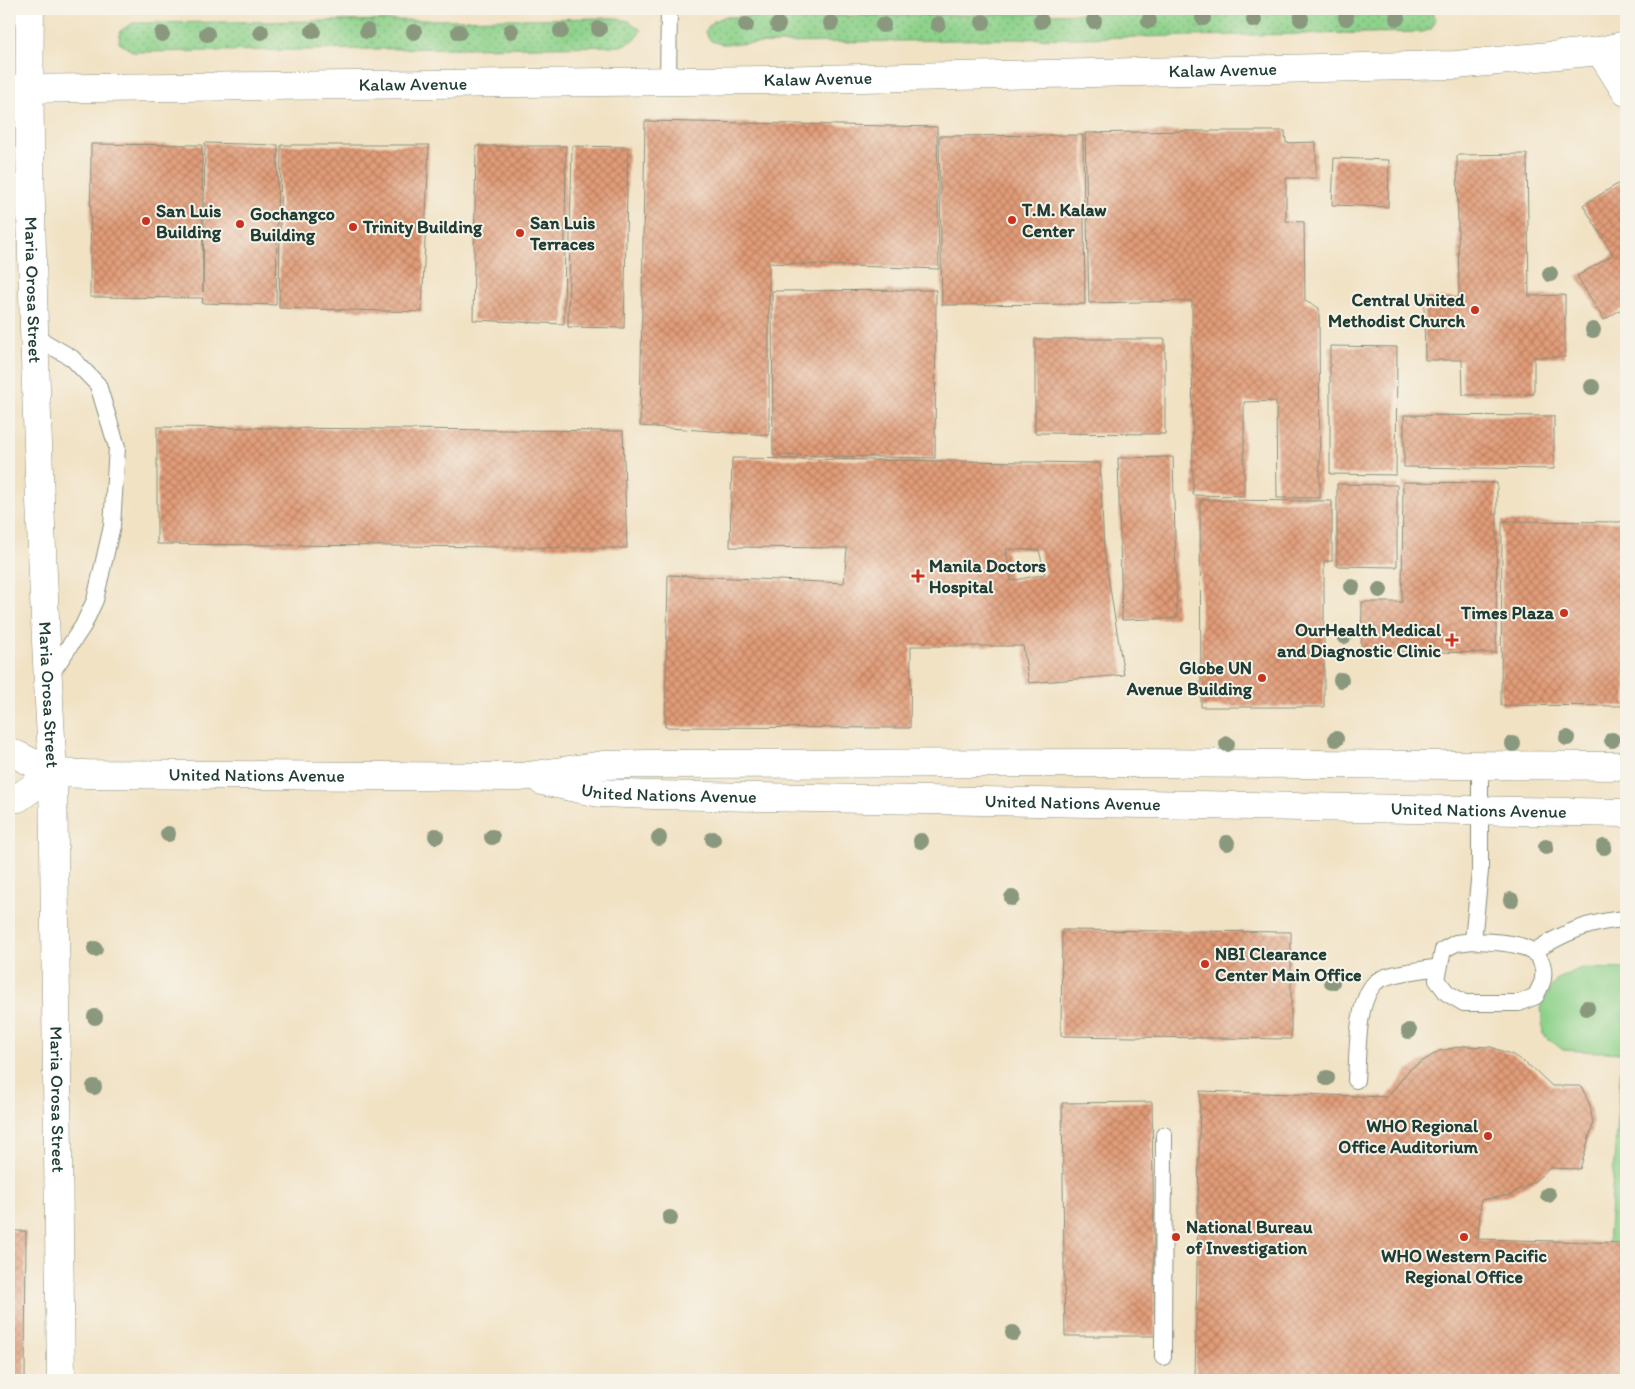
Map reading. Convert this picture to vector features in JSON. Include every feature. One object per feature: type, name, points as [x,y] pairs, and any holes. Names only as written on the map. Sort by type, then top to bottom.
[{"type":"street","name":"Maria Orosa Street","points":[[30,9],[19,89],[34,336],[47,680],[53,773],[61,1380]]},
{"type":"street","name":"Kalaw Avenue","points":[[19,89],[668,80],[1456,65],[1600,51],[1626,45]]},
{"type":"street","points":[[1600,51],[1626,92]]},
{"type":"street","name":"United Nations Avenue","points":[[9,755],[17,755],[53,773],[521,777],[603,765],[649,764],[1128,763],[1626,766]]},
{"type":"street","points":[[649,764],[654,795]]},
{"type":"street","points":[[9,798],[18,798],[53,773]]},
{"type":"street","name":"United Nations Avenue","points":[[521,777],[600,793],[654,795],[948,802],[1481,809],[1626,813]]},
{"type":"lane","points":[[668,80],[669,9]]},
{"type":"lane","points":[[34,336],[72,358],[98,385],[117,447],[112,526],[94,600],[83,626],[47,680]]},
{"type":"lane","points":[[1473,941],[1480,871],[1480,765]]},
{"type":"lane","points":[[1533,952],[1562,934],[1601,921],[1626,919]]},
{"type":"lane","points":[[1473,941],[1517,944],[1533,952],[1542,963],[1544,978],[1536,996],[1519,1003],[1464,1002],[1447,993],[1437,980],[1438,967],[1443,950],[1456,943],[1473,941]]},
{"type":"lane","points":[[1356,1080],[1360,1012],[1375,982],[1389,976],[1438,967]]},
{"type":"lane","points":[[1163,1357],[1164,1135]]},
{"type":"green space","points":[[1422,10],[1431,12],[1436,20],[1431,29],[1423,32],[722,44],[711,41],[705,32],[712,22],[724,17]]},
{"type":"green space","points":[[615,18],[629,21],[641,30],[636,39],[621,46],[134,52],[119,43],[120,31],[133,23]]},
{"type":"green space","points":[[1581,968],[1626,969],[1626,1243],[1608,1243],[1622,1053],[1563,1050],[1543,1034],[1541,1004],[1556,980]]},
{"type":"building","points":[[645,121],[937,127],[939,269],[769,263],[769,435],[640,426]]},
{"type":"building","points":[[1285,131],[1286,143],[1316,142],[1316,178],[1286,178],[1286,221],[1304,222],[1305,301],[1319,308],[1320,498],[1277,498],[1276,401],[1244,402],[1244,496],[1193,495],[1192,301],[1089,303],[1085,133]]},
{"type":"building","name":"T.M. Kalaw Center","points":[[1083,135],[1085,304],[942,305],[939,136]]},
{"type":"building","points":[[205,143],[278,145],[276,305],[202,303],[203,298],[90,297],[91,144],[202,145],[203,292]]},
{"type":"building","name":"Trinity Building","points":[[281,145],[429,145],[422,312],[279,308]]},
{"type":"building","name":"San Luis Terraces","points":[[476,146],[566,146],[564,324],[473,320]]},
{"type":"building","points":[[572,146],[628,147],[624,328],[568,327]]},
{"type":"building","name":"Central United Methodist Church","points":[[1527,154],[1529,296],[1565,295],[1565,357],[1534,357],[1534,394],[1463,395],[1462,360],[1425,360],[1424,298],[1459,298],[1457,155]]},
{"type":"building","points":[[1334,158],[1389,160],[1388,207],[1332,205]]},
{"type":"building","points":[[1626,179],[1626,306],[1604,320],[1577,276],[1613,255],[1583,205]]},
{"type":"building","points":[[936,290],[935,458],[773,455],[772,291]]},
{"type":"building","points":[[1035,339],[1165,339],[1165,434],[1035,433]]},
{"type":"building","points":[[1330,346],[1397,347],[1396,475],[1330,474]]},
{"type":"building","points":[[1404,415],[1554,416],[1554,469],[1404,467]]},
{"type":"building","points":[[157,427],[623,431],[627,548],[157,544]]},
{"type":"building","points":[[1173,457],[1177,618],[1122,620],[1118,458]]},
{"type":"building","points":[[732,458],[1100,463],[1104,551],[1124,675],[1029,683],[1023,646],[911,646],[910,728],[665,727],[668,575],[844,583],[847,548],[730,547]],"holes":[[[1006,549],[1039,550],[1045,574],[1011,581]]]},
{"type":"building","points":[[1403,482],[1497,483],[1496,653],[1361,651],[1362,602],[1402,602]]},
{"type":"building","points":[[1337,484],[1397,485],[1397,567],[1337,566]]},
{"type":"building","points":[[1200,500],[1332,501],[1332,561],[1324,561],[1324,707],[1201,707]]},
{"type":"building","name":"Times Plaza","points":[[1626,518],[1626,706],[1501,705],[1502,521],[1620,522]]},
{"type":"building","points":[[1062,930],[1291,932],[1291,1039],[1061,1036]]},
{"type":"building","points":[[1463,1046],[1491,1047],[1513,1055],[1535,1070],[1552,1086],[1581,1086],[1590,1105],[1593,1124],[1580,1169],[1550,1168],[1535,1181],[1510,1195],[1481,1200],[1478,1239],[1626,1243],[1626,1380],[1195,1380],[1200,1091],[1387,1097],[1410,1069],[1439,1051]]},
{"type":"building","points":[[1152,1102],[1155,1336],[1065,1336],[1062,1103]]},
{"type":"building","points":[[9,1231],[26,1231],[25,1380],[9,1380]]},
{"type":"place","name":"T.M. Kalaw Center","points":[[1012,220]]},
{"type":"place","name":"San Luis Building","points":[[146,221]]},
{"type":"place","name":"Gochangco Building","points":[[240,224]]},
{"type":"place","name":"Trinity Building","points":[[353,227]]},
{"type":"place","name":"San Luis Terraces","points":[[520,233]]},
{"type":"place","name":"Central United Methodist Church","points":[[1475,310]]},
{"type":"place","name":"Manila Doctors Hospital","points":[[918,576]]},
{"type":"place","name":"Times Plaza","points":[[1564,613]]},
{"type":"place","name":"OurHealth Medical and Diagnostic Clinic","points":[[1452,640]]},
{"type":"place","name":"Globe UN Avenue Building","points":[[1262,678]]},
{"type":"place","name":"NBI Clearance Center Main Office","points":[[1205,964]]},
{"type":"place","name":"WHO Regional Office Auditorium","points":[[1488,1136]]},
{"type":"place","name":"National Bureau of Investigation","points":[[1176,1237]]},
{"type":"place","name":"WHO Western Pacific Regional Office","points":[[1464,1237]]}]
